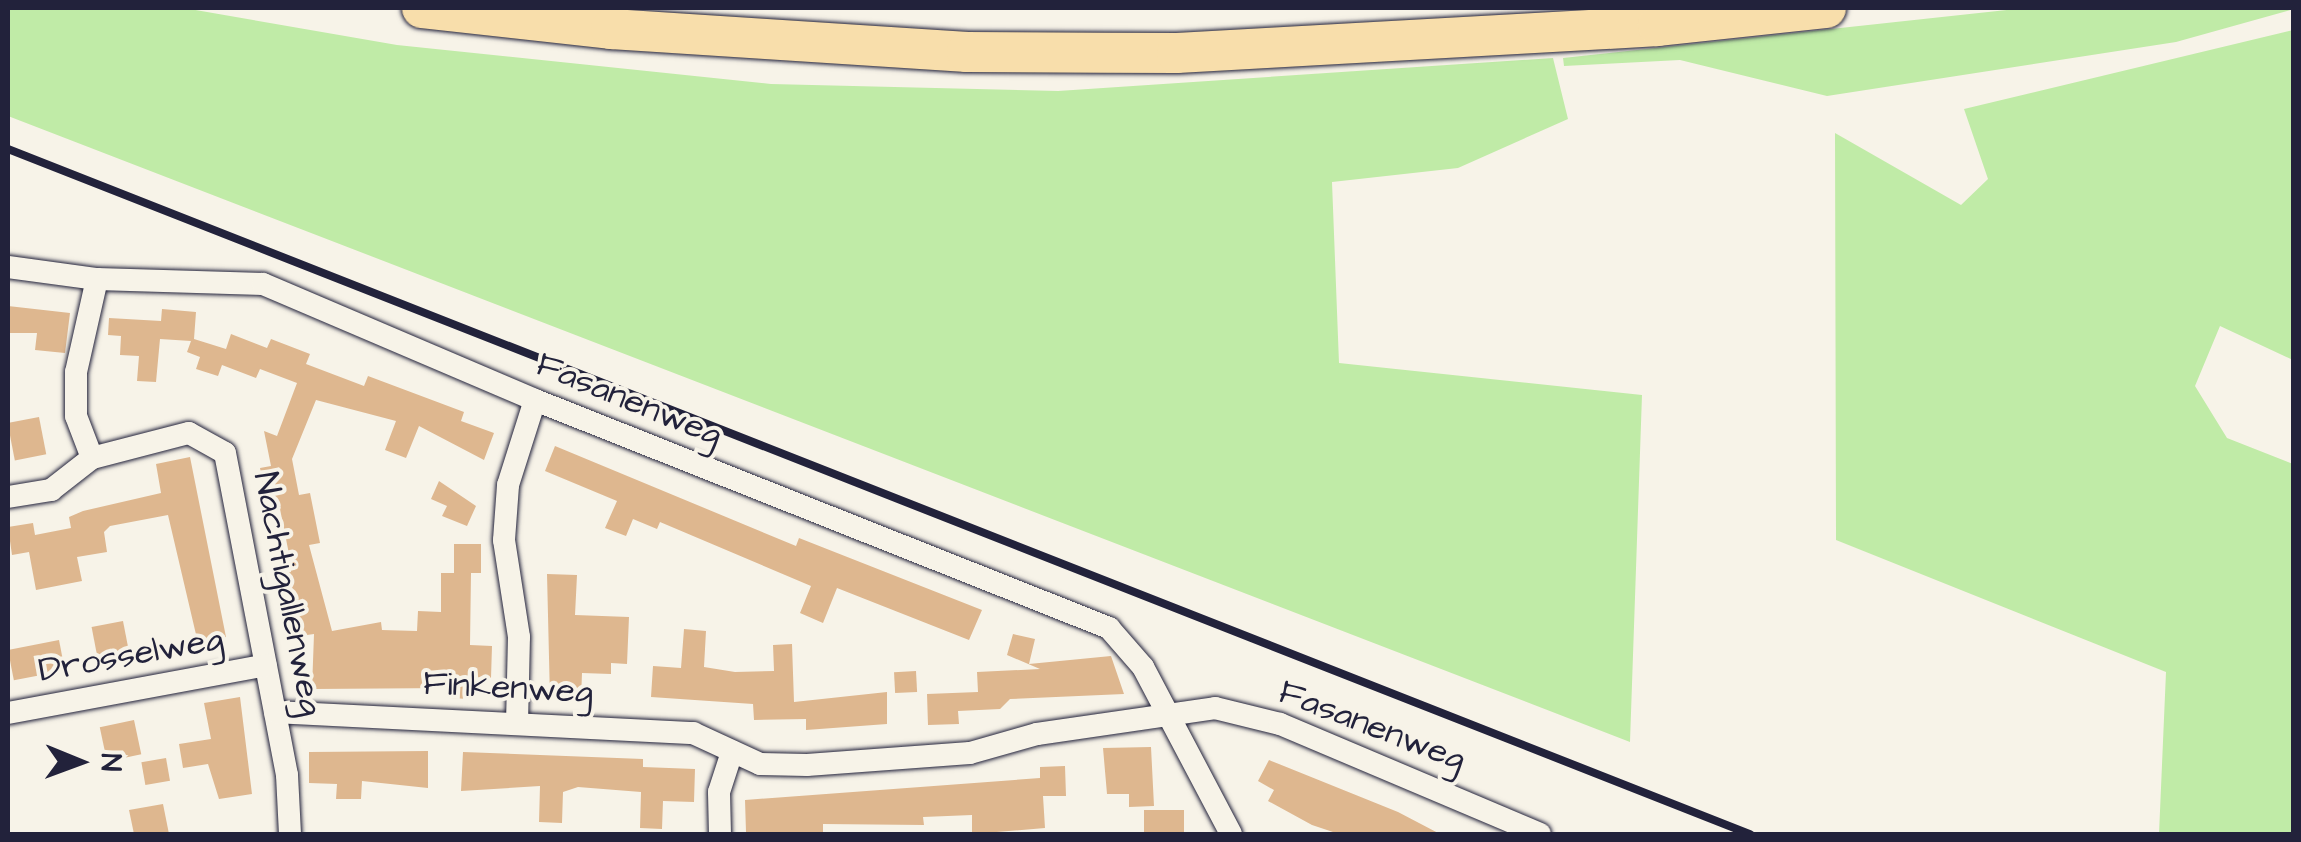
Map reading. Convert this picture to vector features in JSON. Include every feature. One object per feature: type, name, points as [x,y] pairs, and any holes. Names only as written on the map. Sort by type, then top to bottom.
[{"type":"highway","points":[[422,8],[611,29],[967,52],[1178,53],[1541,34],[1826,8]]},
{"type":"street","name":"Fasanenweg","points":[[8,266],[98,280],[263,284],[535,400],[1109,628],[1143,667],[1231,834]]},
{"type":"street","points":[[8,497],[50,490],[92,458],[76,416],[76,372],[98,280]]},
{"type":"street","points":[[517,724],[519,636],[504,540],[508,484],[535,400]]},
{"type":"street","name":"Nachtigallenweg","points":[[92,458],[189,434],[225,453],[275,712],[290,834]]},
{"type":"street","name":"Drosselweg","points":[[8,713],[266,665]]},
{"type":"street","name":"Fasanenweg","points":[[1172,717],[1216,708],[1280,724],[1540,834]]},
{"type":"street","name":"Finkenweg","points":[[275,712],[694,733],[731,755],[760,764],[890,763],[970,753],[1036,734],[1172,717]]},
{"type":"street","points":[[720,834],[719,792],[731,755]]},
{"type":"green space","points":[[8,8],[184,8],[397,45],[771,84],[1058,91],[1553,58],[1568,119],[1458,168],[1332,182],[1339,363],[1642,395],[1630,742],[8,116]]},
{"type":"green space","points":[[2025,8],[2294,9],[2176,42],[1827,96],[1680,60],[1564,66],[1563,58]]},
{"type":"green space","points":[[2293,30],[2293,360],[2220,326],[2195,386],[2227,438],[2293,464],[2293,834],[2159,834],[2166,672],[1836,540],[1835,133],[1961,205],[1988,179],[1964,109]]},
{"type":"building","points":[[8,306],[70,313],[65,353],[35,350],[37,333],[8,333]]},
{"type":"building","points":[[162,309],[196,312],[194,339],[226,349],[231,334],[267,348],[271,339],[310,354],[306,364],[364,386],[368,376],[464,412],[461,421],[494,433],[484,460],[419,426],[406,458],[385,450],[396,421],[316,400],[292,459],[299,495],[310,493],[320,543],[309,545],[332,631],[381,622],[382,630],[417,631],[418,611],[441,612],[441,573],[454,573],[454,544],[481,544],[481,573],[471,573],[470,645],[492,646],[491,678],[472,677],[471,699],[448,698],[448,688],[312,689],[314,634],[300,636],[294,601],[285,603],[280,574],[291,572],[288,549],[278,499],[267,502],[260,468],[271,466],[264,431],[277,436],[297,383],[260,369],[256,378],[222,365],[218,376],[196,369],[200,357],[187,352],[191,341],[160,339],[156,382],[137,381],[139,356],[120,355],[121,336],[108,335],[109,318],[161,321]]},
{"type":"building","points":[[39,417],[46,454],[15,460],[8,423]]},
{"type":"building","points":[[555,446],[796,546],[799,538],[982,610],[969,640],[837,588],[823,623],[800,613],[811,586],[660,522],[657,529],[633,519],[626,536],[605,528],[617,501],[545,471]]},
{"type":"building","points":[[190,457],[226,637],[198,643],[168,515],[110,526],[104,532],[107,552],[77,557],[82,581],[36,590],[29,552],[12,555],[8,527],[33,523],[35,535],[71,528],[69,517],[83,511],[161,493],[156,464]]},
{"type":"building","points":[[439,481],[476,506],[467,526],[442,516],[447,506],[431,499]]},
{"type":"building","points":[[547,574],[577,575],[575,615],[629,617],[627,664],[611,663],[611,674],[582,673],[581,700],[550,699]]},
{"type":"building","points":[[123,621],[130,657],[99,663],[92,627]]},
{"type":"building","points":[[684,629],[706,631],[704,667],[735,672],[774,671],[773,645],[792,644],[794,702],[887,692],[887,724],[806,730],[806,719],[754,720],[753,704],[651,697],[653,666],[681,668]]},
{"type":"building","points":[[1013,634],[1035,639],[1029,664],[1111,656],[1124,694],[1010,699],[1000,709],[958,711],[959,724],[928,725],[927,694],[978,692],[977,672],[1040,669],[1007,655]]},
{"type":"building","points":[[59,640],[65,670],[14,680],[8,650]]},
{"type":"building","points":[[916,671],[917,692],[895,693],[894,672]]},
{"type":"building","points":[[240,697],[252,794],[219,799],[208,764],[183,768],[179,744],[211,739],[204,703]]},
{"type":"building","points":[[134,720],[141,754],[107,762],[100,727]]},
{"type":"building","points":[[1151,747],[1154,806],[1129,807],[1129,794],[1107,794],[1103,748]]},
{"type":"building","points":[[428,751],[428,788],[362,781],[361,799],[336,799],[337,784],[309,783],[309,752]]},
{"type":"building","points":[[463,752],[643,759],[643,767],[695,769],[694,802],[663,801],[662,829],[640,828],[641,792],[578,787],[563,792],[562,823],[539,822],[540,786],[461,791]]},
{"type":"building","points":[[166,758],[170,781],[145,785],[141,762]]},
{"type":"building","points":[[1269,760],[1398,812],[1440,834],[1339,834],[1312,825],[1268,801],[1274,790],[1258,781]]},
{"type":"building","points":[[1065,766],[1066,796],[1043,796],[1045,828],[972,834],[972,815],[923,817],[924,825],[823,824],[823,833],[746,832],[745,800],[1040,778],[1040,767]]},
{"type":"building","points":[[163,804],[169,834],[134,834],[129,810]]},
{"type":"building","points":[[1144,810],[1184,810],[1184,834],[1144,834]]},
{"type":"railway","points":[[8,149],[1750,834]]}]
